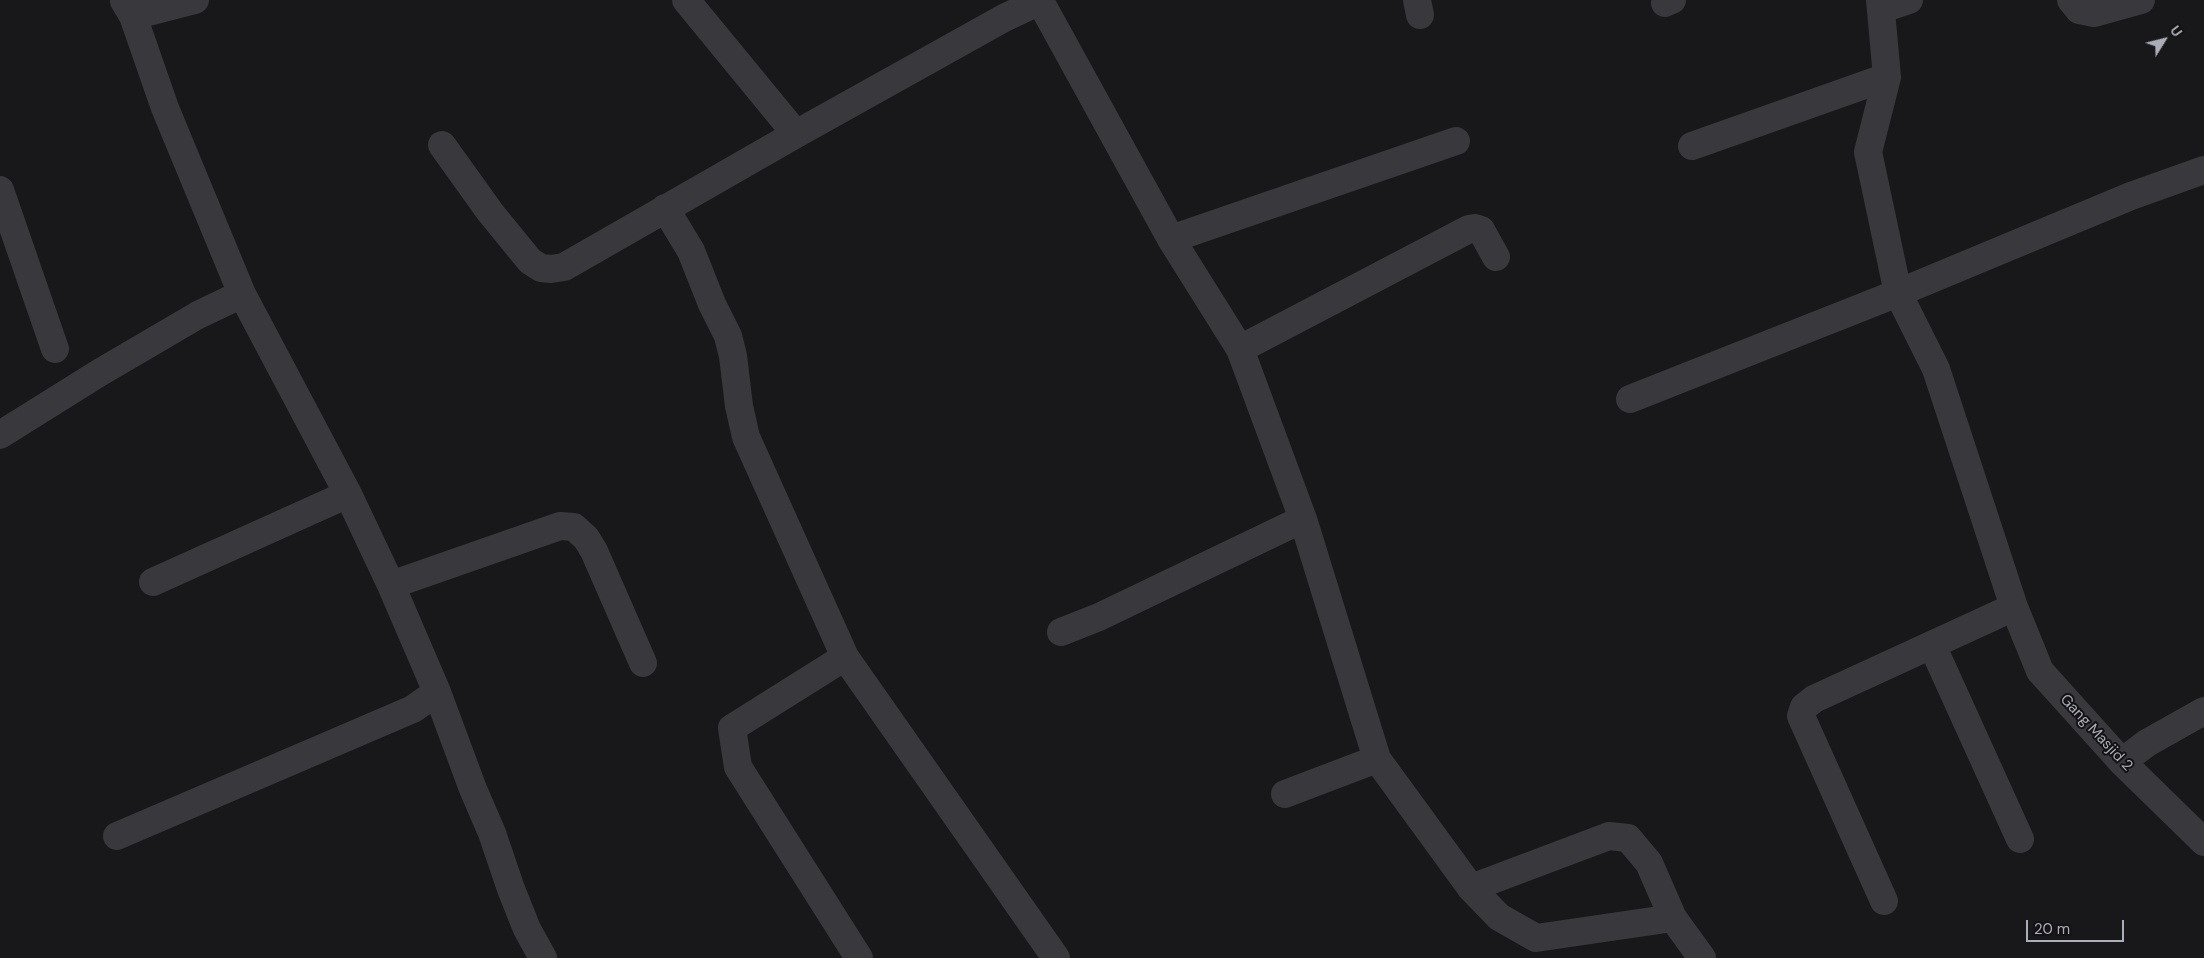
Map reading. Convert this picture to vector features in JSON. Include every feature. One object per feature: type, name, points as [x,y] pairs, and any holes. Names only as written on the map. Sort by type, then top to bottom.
[{"type":"street","points":[[195,0],[128,8],[166,108],[242,294],[348,494],[391,585],[437,692],[527,929],[543,958]]},
{"type":"street","points":[[686,0],[796,134]]},
{"type":"street","points":[[1881,4],[1909,0]]},
{"type":"street","points":[[2071,0],[2079,10],[2094,13],[2141,0]]},
{"type":"street","points":[[442,145],[490,212],[530,261],[540,268],[564,267],[796,134],[1000,9],[1042,1],[1171,240],[1240,349],[1303,519],[1377,759],[1471,888],[1499,917],[1536,938],[1673,918]]},
{"type":"street","name":"Gang Masjid 2","points":[[1881,4],[1887,77],[1868,152],[1898,294],[1936,370],[2014,607],[2040,671],[2122,762],[2204,842]]},
{"type":"street","points":[[1692,146],[1887,77]]},
{"type":"street","points":[[1171,240],[1456,141]]},
{"type":"street","points":[[1630,398],[1898,294],[2131,196],[2204,170]]},
{"type":"street","points":[[0,190],[55,349]]},
{"type":"street","points":[[666,208],[691,251],[712,304],[728,336],[746,437],[844,657],[1056,958]]},
{"type":"street","points":[[1240,349],[1469,229],[1482,230],[1496,257]]},
{"type":"street","points":[[0,435],[99,373],[198,315],[242,294]]},
{"type":"street","points":[[153,582],[348,494]]},
{"type":"street","points":[[1061,632],[1099,617],[1303,519]]},
{"type":"street","points":[[391,585],[560,526],[574,527],[586,538],[594,552],[643,663]]},
{"type":"street","points":[[1884,901],[1802,716],[1804,707],[1814,699],[2014,607]]},
{"type":"street","points":[[1932,644],[2020,839]]},
{"type":"street","points":[[844,657],[732,728],[738,767],[859,958]]},
{"type":"street","points":[[117,836],[413,709],[437,692]]},
{"type":"street","points":[[2122,762],[2147,743],[2204,711]]},
{"type":"street","points":[[1285,794],[1377,759]]},
{"type":"street","points":[[1471,888],[1609,836],[1628,838],[1649,863],[1673,918],[1702,958]]}]
